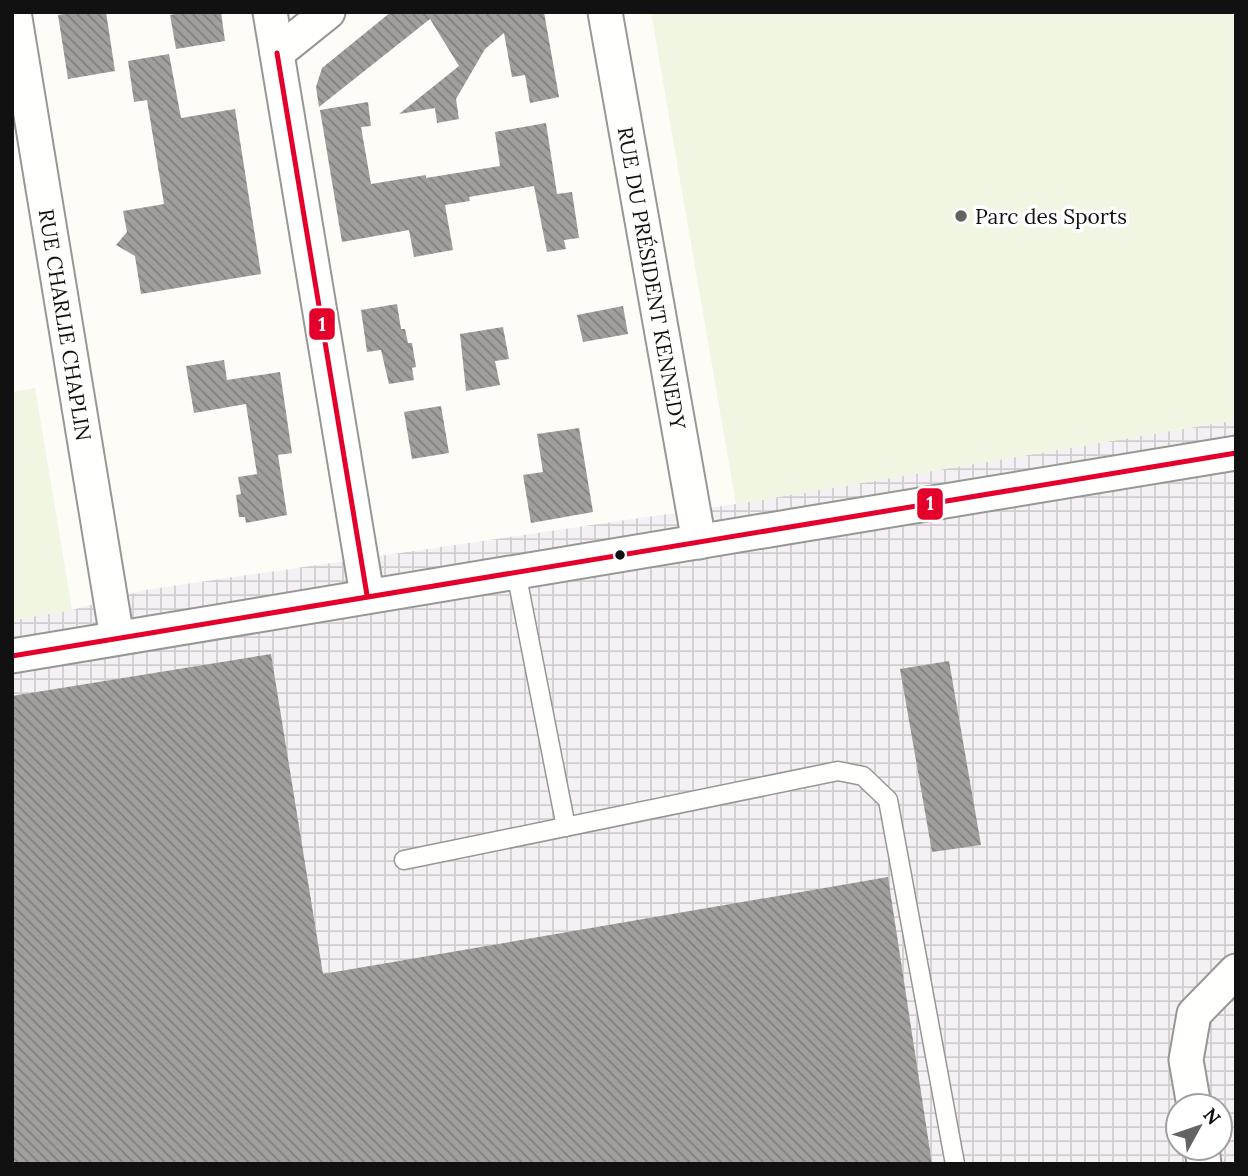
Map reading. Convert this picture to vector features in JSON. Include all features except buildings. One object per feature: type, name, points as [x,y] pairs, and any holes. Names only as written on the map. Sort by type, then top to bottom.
[{"type":"street","name":"RUE CHARLIE CHAPLIN","points":[[14,12],[117,638]]},
{"type":"street","points":[[270,12],[367,595]]},
{"type":"street","points":[[277,53],[328,12]]},
{"type":"street","name":"RUE DU PRÉSIDENT KENNEDY","points":[[605,12],[699,542]]},
{"type":"street","points":[[12,656],[1236,453]]},
{"type":"street","points":[[1192,1092],[1186,1060],[1194,1014],[1236,971]]},
{"type":"lane","points":[[516,572],[566,827]]},
{"type":"lane","points":[[404,860],[838,771],[863,776],[888,800],[955,1164]]},
{"type":"shaded area","points":[[1236,420],[1236,1164],[12,1164],[12,620],[72,610],[145,590],[736,504]]},
{"type":"green space","name":"Parc des Sports","points":[[651,12],[1236,12],[1236,420],[736,504]]},
{"type":"green space","points":[[35,388],[72,610],[12,620],[12,392]]},
{"type":"transit line","name":"1","points":[[277,53],[367,595]]},
{"type":"transit line","name":"1","points":[[12,656],[1236,453]]},
{"type":"place","name":"Parc des Sports","points":[[961,216]]}]
